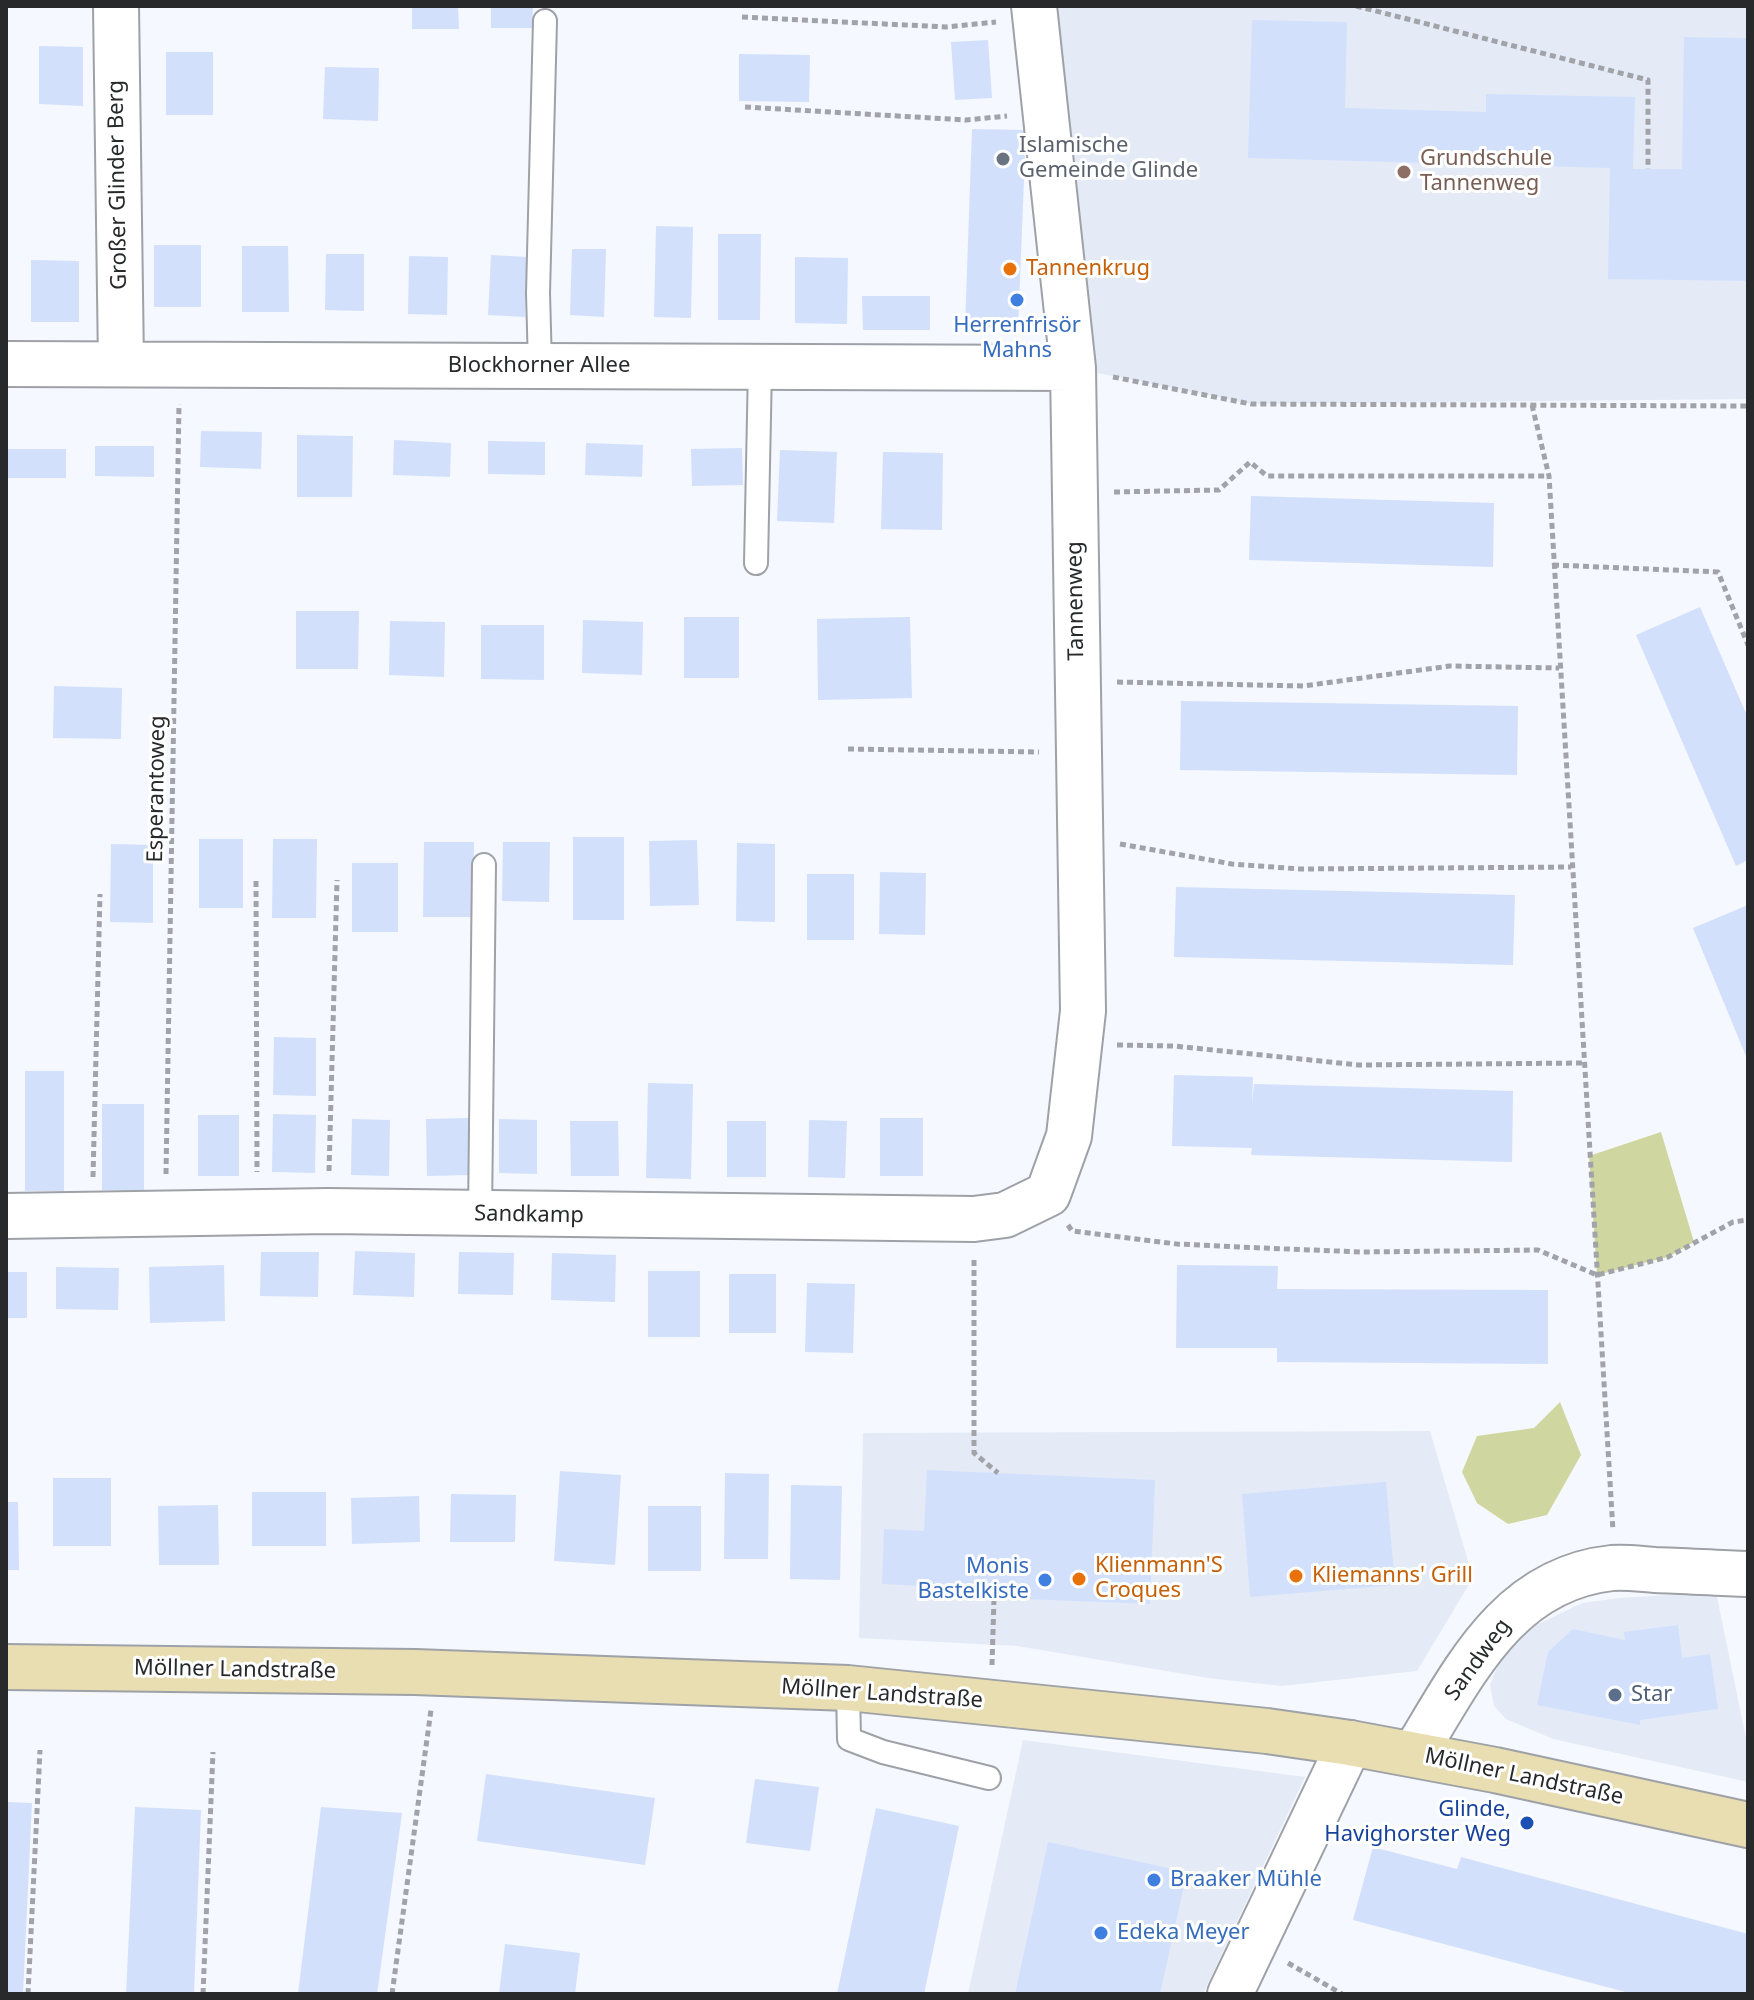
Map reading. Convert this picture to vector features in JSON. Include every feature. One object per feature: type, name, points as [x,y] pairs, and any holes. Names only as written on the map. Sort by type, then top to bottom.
[{"type":"main road","name":"Möllner Landstraße","points":[[6,1667],[437,1673],[848,1688],[1267,1731],[1350,1743],[1748,1825]]},
{"type":"street","name":"Großer Glinder Berg","points":[[116,6],[121,364]]},
{"type":"street","name":"Tannenweg","points":[[1035,12],[1073,368],[1083,1011],[1069,1136],[1048,1194]]},
{"type":"street","name":"Blockhorner Allee","points":[[6,364],[1073,368]]},
{"type":"street","name":"Sandkamp","points":[[6,1216],[328,1211],[974,1219],[1005,1215],[1048,1194]]},
{"type":"street","name":"Sandweg","points":[[1414,1754],[1468,1666],[1516,1608],[1553,1584],[1583,1573],[1616,1568],[1748,1574]]},
{"type":"street","points":[[1230,1994],[1350,1743]]},
{"type":"lane","points":[[540,366],[538,293],[545,21]]},
{"type":"lane","points":[[756,563],[760,367]]},
{"type":"lane","points":[[480,1214],[484,865]]},
{"type":"lane","points":[[848,1688],[849,1739],[883,1752],[989,1778]]},
{"type":"path","points":[[1356,6],[1648,80],[1648,169]]},
{"type":"path","points":[[742,17],[946,27],[1035,12]]},
{"type":"path","points":[[745,107],[966,120],[1044,113]]},
{"type":"path","name":"Esperantoweg","points":[[165,1215],[180,364]]},
{"type":"path","points":[[1073,368],[1251,404],[1748,406]]},
{"type":"path","points":[[1532,405],[1549,476],[1616,1568]]},
{"type":"path","points":[[1074,493],[1219,490],[1250,462],[1267,476],[1549,476]]},
{"type":"path","points":[[1553,565],[1718,572],[1748,645]]},
{"type":"path","points":[[1078,681],[1303,686],[1450,666],[1559,668]]},
{"type":"path","points":[[848,749],[1079,752]]},
{"type":"path","points":[[1080,836],[1232,864],[1300,869],[1571,867]]},
{"type":"path","points":[[328,1211],[337,880]]},
{"type":"path","points":[[256,881],[258,1213]]},
{"type":"path","points":[[92,1217],[100,894]]},
{"type":"path","points":[[1079,1044],[1174,1046],[1359,1065],[1583,1063]]},
{"type":"path","points":[[1048,1194],[1072,1231],[1177,1244],[1277,1249],[1362,1252],[1538,1250],[1597,1275],[1668,1257],[1733,1222],[1748,1220]]},
{"type":"path","points":[[974,1219],[974,1453],[998,1473]]},
{"type":"path","points":[[991,1702],[994,1598]]},
{"type":"path","points":[[392,1994],[437,1673]]},
{"type":"path","points":[[28,1994],[40,1750]]},
{"type":"path","points":[[203,1994],[213,1752]]},
{"type":"path","points":[[1256,1945],[1342,1994]]},
{"type":"shaded area","name":"Grundschule Tannenweg","points":[[1046,6],[1748,6],[1748,399],[1251,404],[1073,368]]},
{"type":"shaded area","points":[[1430,1431],[1473,1578],[1417,1671],[1282,1686],[1208,1678],[1017,1646],[859,1638],[863,1433]]},
{"type":"shaded area","name":"Star","points":[[1716,1592],[1748,1748],[1748,1782],[1553,1739],[1506,1719],[1494,1706],[1490,1685],[1501,1657],[1532,1627],[1582,1603]]},
{"type":"shaded area","points":[[1023,1740],[1305,1777],[1203,1994],[968,1994]]},
{"type":"green space","points":[[1661,1132],[1694,1242],[1668,1257],[1597,1275],[1589,1156]]},
{"type":"green space","points":[[1560,1402],[1581,1455],[1547,1515],[1508,1524],[1477,1503],[1462,1472],[1477,1436],[1534,1428]]},
{"type":"building","points":[[412,6],[458,6],[459,29],[412,29]]},
{"type":"building","points":[[491,6],[533,6],[532,28],[491,28]]},
{"type":"building","points":[[1252,20],[1347,22],[1345,108],[1486,112],[1486,94],[1635,97],[1633,169],[1682,169],[1684,37],[1748,38],[1748,281],[1608,279],[1610,168],[1248,158]]},
{"type":"building","points":[[988,40],[992,98],[955,100],[951,42]]},
{"type":"building","points":[[39,46],[83,47],[83,106],[39,104]]},
{"type":"building","points":[[166,52],[213,52],[213,115],[166,115]]},
{"type":"building","points":[[739,54],[810,55],[809,102],[739,101]]},
{"type":"building","points":[[325,67],[379,68],[378,121],[323,119]]},
{"type":"building","points":[[972,129],[1026,130],[1018,329],[965,326]]},
{"type":"building","points":[[656,226],[693,227],[691,318],[654,317]]},
{"type":"building","points":[[718,234],[761,234],[760,320],[718,320]]},
{"type":"building","points":[[154,245],[201,245],[201,307],[154,307]]},
{"type":"building","points":[[242,246],[288,246],[289,312],[242,312]]},
{"type":"building","points":[[572,249],[606,249],[604,317],[570,315]]},
{"type":"building","points":[[326,254],[364,254],[364,311],[325,310]]},
{"type":"building","points":[[491,255],[527,257],[525,317],[488,315]]},
{"type":"building","points":[[409,256],[448,257],[447,315],[408,314]]},
{"type":"building","points":[[795,257],[848,258],[847,324],[795,323]]},
{"type":"building","points":[[31,260],[79,261],[79,322],[31,322]]},
{"type":"building","points":[[862,296],[930,296],[930,330],[863,330]]},
{"type":"building","points":[[201,431],[262,432],[261,469],[200,467]]},
{"type":"building","points":[[297,435],[353,436],[352,497],[297,497]]},
{"type":"building","points":[[394,440],[451,443],[450,477],[393,475]]},
{"type":"building","points":[[488,441],[545,442],[545,475],[488,474]]},
{"type":"building","points":[[586,443],[643,445],[642,477],[585,475]]},
{"type":"building","points":[[95,446],[154,446],[154,477],[95,476]]},
{"type":"building","points":[[742,448],[743,485],[692,486],[691,449]]},
{"type":"building","points":[[7,449],[66,449],[66,478],[7,478]]},
{"type":"building","points":[[780,450],[837,452],[834,523],[777,521]]},
{"type":"building","points":[[883,452],[943,453],[942,530],[881,529]]},
{"type":"building","points":[[1251,496],[1494,503],[1493,567],[1249,560]]},
{"type":"building","points":[[1700,607],[1748,718],[1748,860],[1736,866],[1636,635]]},
{"type":"building","points":[[296,611],[359,611],[358,669],[296,669]]},
{"type":"building","points":[[684,617],[739,617],[739,678],[684,678]]},
{"type":"building","points":[[910,617],[912,698],[818,700],[817,619]]},
{"type":"building","points":[[583,620],[643,622],[642,675],[582,673]]},
{"type":"building","points":[[390,621],[445,622],[444,677],[389,675]]},
{"type":"building","points":[[481,625],[544,625],[544,680],[481,679]]},
{"type":"building","points":[[54,686],[122,688],[121,739],[53,738]]},
{"type":"building","points":[[1181,701],[1518,706],[1517,775],[1180,770]]},
{"type":"building","points":[[573,837],[624,837],[624,920],[573,920]]},
{"type":"building","points":[[199,839],[243,839],[243,908],[199,908]]},
{"type":"building","points":[[273,839],[317,839],[316,918],[272,918]]},
{"type":"building","points":[[697,840],[699,905],[650,906],[649,841]]},
{"type":"building","points":[[424,842],[474,842],[473,917],[423,917]]},
{"type":"building","points":[[503,842],[550,842],[549,902],[502,901]]},
{"type":"building","points":[[737,843],[775,844],[775,922],[736,921]]},
{"type":"building","points":[[111,844],[153,845],[153,923],[110,922]]},
{"type":"building","points":[[352,863],[398,863],[398,932],[352,932]]},
{"type":"building","points":[[880,872],[926,873],[925,935],[879,934]]},
{"type":"building","points":[[807,874],[854,874],[854,940],[807,940]]},
{"type":"building","points":[[1176,887],[1515,895],[1513,965],[1174,957]]},
{"type":"building","points":[[1748,905],[1748,1061],[1693,928]]},
{"type":"building","points":[[274,1037],[316,1038],[316,1096],[273,1095]]},
{"type":"building","points":[[25,1071],[64,1071],[64,1191],[25,1191]]},
{"type":"building","points":[[1174,1075],[1253,1077],[1252,1105],[1254,1084],[1513,1091],[1512,1162],[1251,1155],[1252,1148],[1172,1146]]},
{"type":"building","points":[[648,1083],[693,1084],[691,1179],[646,1178]]},
{"type":"building","points":[[102,1104],[144,1104],[144,1190],[102,1190]]},
{"type":"building","points":[[273,1114],[316,1115],[315,1173],[272,1172]]},
{"type":"building","points":[[198,1115],[239,1115],[239,1176],[198,1176]]},
{"type":"building","points":[[469,1118],[470,1175],[427,1176],[426,1119]]},
{"type":"building","points":[[880,1118],[923,1118],[923,1176],[880,1176]]},
{"type":"building","points":[[352,1119],[390,1120],[389,1176],[351,1175]]},
{"type":"building","points":[[499,1119],[537,1120],[537,1174],[499,1173]]},
{"type":"building","points":[[809,1120],[847,1121],[845,1178],[808,1177]]},
{"type":"building","points":[[570,1121],[618,1121],[619,1176],[571,1176]]},
{"type":"building","points":[[727,1121],[766,1121],[766,1177],[727,1177]]},
{"type":"building","points":[[355,1251],[415,1253],[414,1297],[353,1295]]},
{"type":"building","points":[[261,1252],[319,1252],[318,1297],[260,1296]]},
{"type":"building","points":[[459,1252],[514,1253],[513,1295],[458,1294]]},
{"type":"building","points":[[552,1253],[616,1255],[615,1302],[551,1300]]},
{"type":"building","points":[[224,1265],[225,1321],[150,1323],[149,1267]]},
{"type":"building","points":[[1177,1265],[1278,1266],[1277,1289],[1548,1290],[1548,1364],[1277,1362],[1277,1348],[1176,1348]]},
{"type":"building","points":[[56,1267],[119,1268],[118,1310],[56,1309]]},
{"type":"building","points":[[648,1271],[700,1271],[700,1337],[648,1337]]},
{"type":"building","points":[[6,1272],[27,1272],[27,1318],[6,1318]]},
{"type":"building","points":[[729,1274],[776,1274],[776,1333],[729,1333]]},
{"type":"building","points":[[807,1283],[855,1284],[853,1353],[805,1352]]},
{"type":"building","points":[[927,1470],[1155,1480],[1150,1604],[922,1595],[922,1586],[882,1584],[884,1529],[924,1531]]},
{"type":"building","points":[[560,1471],[621,1475],[615,1565],[554,1561]]},
{"type":"building","points":[[725,1473],[769,1474],[768,1559],[724,1559]]},
{"type":"building","points":[[53,1478],[111,1478],[111,1546],[53,1546]]},
{"type":"building","points":[[1386,1482],[1395,1585],[1250,1597],[1242,1494]]},
{"type":"building","points":[[791,1485],[842,1486],[840,1580],[790,1579]]},
{"type":"building","points":[[252,1492],[326,1492],[326,1546],[252,1546]]},
{"type":"building","points":[[451,1494],[516,1495],[515,1542],[450,1542]]},
{"type":"building","points":[[419,1496],[420,1542],[352,1544],[351,1498]]},
{"type":"building","points":[[6,1502],[18,1502],[19,1570],[6,1570]]},
{"type":"building","points":[[218,1505],[219,1565],[159,1565],[158,1506]]},
{"type":"building","points":[[648,1506],[701,1506],[701,1571],[648,1571]]},
{"type":"building","points":[[1678,1625],[1682,1658],[1710,1654],[1718,1709],[1640,1720],[1640,1725],[1537,1705],[1548,1652],[1573,1629],[1625,1640],[1624,1632]]},
{"type":"building","points":[[486,1774],[655,1798],[645,1865],[477,1841]]},
{"type":"building","points":[[755,1779],[819,1787],[810,1851],[746,1843]]},
{"type":"building","points":[[6,1802],[32,1803],[23,1994],[6,1994]]},
{"type":"building","points":[[135,1807],[201,1810],[194,1994],[126,1994]]},
{"type":"building","points":[[321,1807],[402,1813],[377,1994],[298,1994]]},
{"type":"building","points":[[876,1808],[959,1826],[924,1994],[837,1994]]},
{"type":"building","name":"Edeka Meyer","points":[[1048,1842],[1187,1872],[1160,1994],[1015,1994]]},
{"type":"building","points":[[1373,1847],[1457,1869],[1461,1857],[1748,1934],[1748,1994],[1633,1994],[1353,1920]]},
{"type":"building","points":[[505,1944],[580,1953],[575,1994],[499,1994]]},
{"type":"place","name":"Islamische Gemeinde Glinde","points":[[1003,159]]},
{"type":"place","name":"Grundschule Tannenweg","points":[[1404,172]]},
{"type":"place","name":"Tannenkrug","points":[[1010,269]]},
{"type":"place","name":"Herrenfrisör Mahns","points":[[1017,300]]},
{"type":"place","name":"Kliemanns' Grill","points":[[1296,1576]]},
{"type":"place","name":"Klienmann'S Croques","points":[[1079,1579]]},
{"type":"place","name":"Monis Bastelkiste","points":[[1045,1580]]},
{"type":"place","name":"Star","points":[[1615,1695]]},
{"type":"place","name":"Glinde, Havighorster Weg","points":[[1527,1823]]},
{"type":"place","name":"Braaker Mühle","points":[[1154,1880]]},
{"type":"place","name":"Edeka Meyer","points":[[1101,1933]]}]
